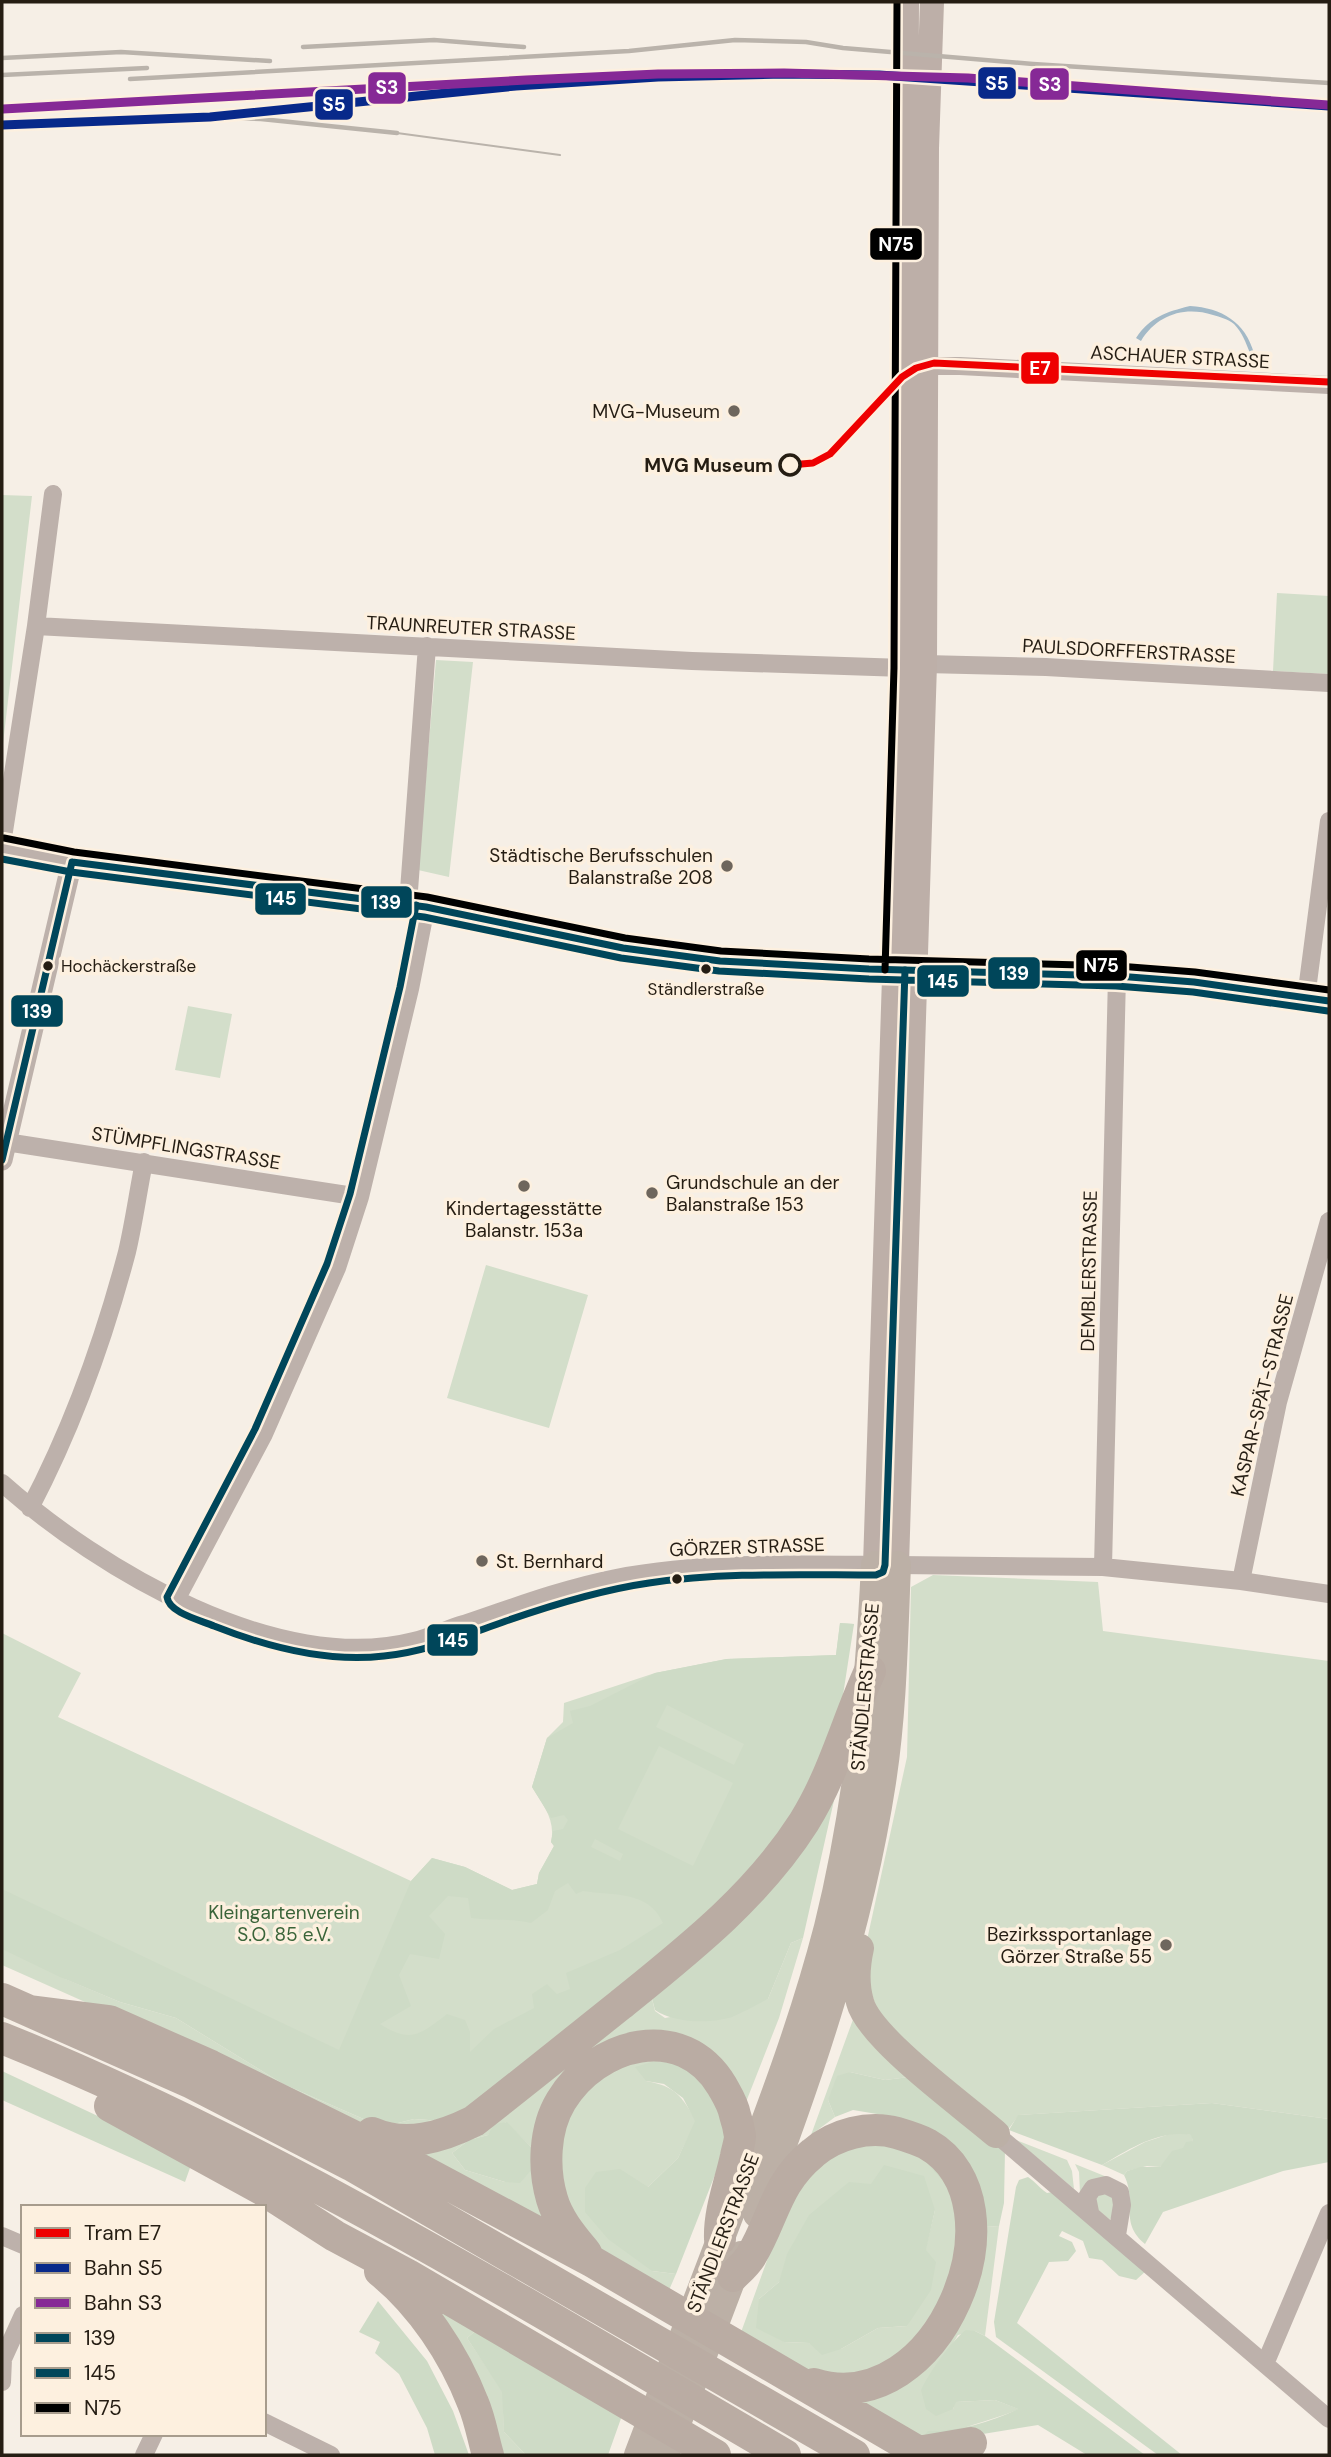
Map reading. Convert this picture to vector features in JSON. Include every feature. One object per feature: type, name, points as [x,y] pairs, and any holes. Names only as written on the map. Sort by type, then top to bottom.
[{"type":"highway","name":"STÄNDLERSTRASSE","points":[[665,2455],[722,2283],[720,2239],[794,2039],[828,1926],[856,1787],[886,1565]]},
{"type":"highway","name":"STÄNDLERSTRASSE","points":[[638,2455],[722,2283],[815,2055],[844,1961],[867,1870],[887,1744],[886,1565]]},
{"type":"highway","points":[[280,2099],[301,2104],[384,2139],[413,2141],[451,2132],[474,2121],[672,1963],[745,1898],[778,1861],[821,1792],[838,1756],[870,1671]]},
{"type":"highway","points":[[867,1870],[872,1891],[858,1956],[856,1979],[860,2005],[876,2031],[996,2134]]},
{"type":"highway","points":[[16,2005],[109,2021],[280,2099],[410,2164],[593,2262],[921,2454],[971,2443]]},
{"type":"highway","points":[[16,2005],[190,2082],[351,2165],[854,2455]]},
{"type":"highway","points":[[2,2038],[65,2064],[286,2170],[476,2276],[785,2455]]},
{"type":"highway","points":[[593,2262],[567,2230],[552,2201],[547,2150],[551,2127],[560,2102],[576,2081],[591,2066],[628,2048],[663,2046],[687,2053],[715,2074],[728,2097],[740,2137],[720,2222],[720,2239]]},
{"type":"highway","points":[[65,2064],[82,2091],[265,2191],[335,2236],[408,2275],[715,2455]]},
{"type":"highway","points":[[722,2283],[751,2257],[780,2189],[814,2151],[838,2137],[862,2131],[889,2131],[914,2138],[941,2155],[960,2181],[969,2205],[971,2235],[966,2271],[953,2306],[934,2339],[912,2362],[887,2380],[864,2387],[847,2390],[829,2388],[793,2378]]},
{"type":"highway","points":[[335,2236],[387,2277],[419,2311],[449,2352],[474,2404],[488,2455]]},
{"type":"main road","name":"STÄNDLERSTRASSE","points":[[886,1565],[915,666],[916,372],[907,2]]},
{"type":"main road","name":"STÄNDLERSTRASSE","points":[[916,372],[932,2]]},
{"type":"street","name":"ASCHAUER STRASSE","points":[[916,372],[960,366],[1329,385]]},
{"type":"street","points":[[53,494],[36,626],[2,846],[72,862],[417,905],[623,948],[680,956],[745,963],[905,970],[1117,975],[1194,982],[1329,1001]]},
{"type":"street","name":"TRAUNREUTER STRASSE","points":[[36,626],[680,660],[915,666]]},
{"type":"street","points":[[177,1598],[291,1377],[337,1268],[360,1197],[410,989],[417,905],[427,646]]},
{"type":"street","name":"PAULSDORFFERSTRASSE","points":[[915,666],[1045,667],[1329,683]]},
{"type":"street","points":[[1307,998],[1329,821]]},
{"type":"street","points":[[4,1151],[72,862]]},
{"type":"street","name":"DEMBLERSTRASSE","points":[[1103,1567],[1117,975]]},
{"type":"street","name":"STÜMPFLINGSTRASSE","points":[[4,1151],[144,1162],[360,1197]]},
{"type":"street","points":[[30,1508],[70,1422],[114,1298],[128,1249],[144,1162]]},
{"type":"street","name":"KASPAR-SPÄT-STRASSE","points":[[1241,1581],[1278,1402],[1329,1221]]},
{"type":"street","name":"GÖRZER STRASSE","points":[[2,1483],[30,1508],[117,1567],[177,1598],[228,1622],[279,1637],[337,1647],[367,1647],[413,1641],[518,1605],[615,1578],[711,1566],[1103,1567],[1241,1581],[1329,1594]]},
{"type":"street","points":[[996,2134],[1118,2235],[1329,2419]]},
{"type":"street","points":[[1090,2212],[1087,2197],[1093,2188],[1106,2185],[1120,2192],[1122,2205],[1118,2235]]},
{"type":"street","points":[[1265,2364],[1329,2213]]},
{"type":"street","points":[[2,2235],[21,2244]]},
{"type":"street","points":[[2,2382],[3,2359],[21,2319]]},
{"type":"street","points":[[266,2423],[331,2455]]},
{"type":"street","points":[[144,2455],[153,2436]]},
{"type":"green space","points":[[2,495],[32,496],[2,752]]},
{"type":"green space","points":[[1277,593],[1329,596],[1329,674],[1273,671]]},
{"type":"green space","points":[[436,660],[473,662],[449,877],[418,870]]},
{"type":"green space","points":[[188,1006],[232,1014],[220,1078],[175,1070]]},
{"type":"green space","points":[[486,1265],[588,1295],[549,1428],[447,1398]]},
{"type":"green space","name":"Bezirkssportanlage Görzer Straße 55","points":[[933,1575],[1098,1582],[1103,1631],[1329,1661],[1329,2119],[1212,2103],[1019,2115],[1007,2131],[881,2023],[862,1963],[907,1757],[911,1587]]},
{"type":"green space","name":"Kleingartenverein S.O. 85 e.V.","points":[[840,1623],[854,1624],[791,1816],[472,2092],[63,1978],[120,2002],[176,2018],[283,2084],[382,2127],[414,2119],[454,2122],[381,2130],[341,2116],[2,1965],[2,1633],[81,1673],[58,1717],[411,1881],[432,1858],[465,1867],[512,1890],[537,1884],[539,1873],[554,1846],[551,1842],[550,1820],[532,1787],[547,1738],[563,1722],[564,1703],[655,1673],[726,1659],[836,1655]]},
{"type":"green space","points":[[840,1623],[854,1624],[841,1708],[798,1817],[739,1893],[472,2104],[443,2121],[414,2119],[382,2127],[283,2084],[176,2018],[120,2002],[2,1949],[2,1889],[339,2050],[411,1881],[432,1858],[465,1867],[512,1890],[537,1884],[539,1873],[554,1846],[551,1842],[553,1831],[563,1829],[568,1820],[564,1815],[551,1818],[532,1787],[547,1738],[573,1723],[570,1711],[590,1706],[655,1673],[727,1659],[836,1655]],"holes":[[[667,1705],[744,1744],[734,1765],[656,1727]],[[659,1746],[733,1783],[693,1866],[618,1829]],[[595,1839],[623,1854],[620,1861],[591,1847]],[[568,1883],[576,1894],[583,1891],[629,1896],[649,1905],[663,1923],[620,1950],[566,1973],[570,1989],[557,1994],[547,1984],[532,1994],[534,2008],[494,2029],[470,2052],[470,2032],[465,2020],[447,2014],[415,2034],[400,2034],[380,2024],[411,2006],[399,1975],[410,1954],[439,1959],[445,1934],[429,1916],[448,1896],[468,1898],[471,1918],[531,1923],[548,1910],[555,1891]]]},
{"type":"green space","points":[[835,1796],[803,1938],[791,1943],[768,1999],[732,2017],[713,2021],[681,2020],[655,2010],[650,1991]]},
{"type":"green space","points":[[803,1938],[779,2018],[746,2102],[640,2031],[533,2149],[506,2122],[488,2135],[469,2140],[452,2153],[465,2170],[505,2182],[533,2168],[556,2228],[417,2154],[650,1991],[655,2011],[665,2018],[768,1999],[791,1943]]},
{"type":"green space","points":[[855,2014],[873,2046],[909,2077],[885,2080],[850,2072],[828,2100],[835,2117],[811,2135]]},
{"type":"green space","points":[[675,2058],[646,2081],[671,2089],[696,2121],[678,2158],[648,2187],[652,2271],[676,2274],[666,2297],[618,2266],[575,2228],[558,2173],[561,2128],[594,2076],[608,2066]]},
{"type":"green space","points":[[652,2062],[687,2063],[705,2078],[727,2131],[722,2157],[676,2274],[652,2271],[608,2239],[585,2212],[585,2188],[596,2172],[620,2169],[648,2187],[678,2158],[695,2121],[683,2098],[664,2084],[646,2081],[635,2067]]},
{"type":"green space","points":[[2,2071],[102,2118],[191,2165],[185,2182],[2,2100]]},
{"type":"green space","points":[[850,2072],[885,2080],[909,2077],[1005,2150],[1004,2203],[999,2226],[985,2227],[883,2115],[853,2110],[835,2117],[828,2100],[837,2076]]},
{"type":"green space","points":[[1212,2103],[1329,2119],[1329,2162],[1283,2171],[1163,2212],[1145,2244],[1132,2227],[1128,2185],[1124,2175],[1127,2171],[1140,2167],[1160,2167],[1172,2151],[1183,2148],[1186,2142],[1193,2141],[1191,2135],[1156,2138],[1102,2165],[1009,2130],[1018,2115]]},
{"type":"green space","points":[[507,2122],[533,2149],[533,2168],[520,2183],[505,2182],[465,2170],[452,2153],[469,2140],[488,2135],[494,2124]]},
{"type":"green space","points":[[1176,2132],[1192,2135],[1193,2141],[1160,2167],[1147,2166],[1127,2171],[1124,2175],[1102,2165],[1145,2142]]},
{"type":"green space","points":[[871,2139],[924,2154],[952,2186],[962,2233],[947,2302],[882,2374],[824,2380],[740,2335],[781,2222],[817,2161]],"holes":[[[871,2185],[935,2210],[907,2326],[878,2328],[841,2349],[784,2342],[759,2299],[779,2282]]]},
{"type":"green space","points":[[1016,2140],[1067,2160],[1072,2171],[1074,2189]]},
{"type":"green space","points":[[1075,2164],[1107,2177],[1080,2193],[1079,2172]]},
{"type":"green space","points":[[884,2165],[924,2176],[935,2210],[926,2250],[936,2262],[931,2290],[907,2326],[878,2328],[841,2349],[822,2355],[809,2343],[784,2342],[756,2328],[759,2299],[779,2282],[787,2254],[809,2215],[849,2182],[871,2184]]},
{"type":"green space","points":[[1028,2177],[1047,2193],[1058,2191],[1147,2270],[1136,2280],[1119,2276],[1102,2260],[1089,2258],[1083,2241],[1062,2231],[1059,2236],[1072,2242],[1076,2251],[1068,2261],[1049,2262],[1017,2323],[1182,2455],[1158,2455],[996,2337],[994,2322],[1016,2187],[1019,2180]]},
{"type":"green space","points":[[1100,2192],[1112,2194],[1116,2207],[1110,2220],[1093,2206]]},
{"type":"green space","points":[[999,2226],[985,2336],[975,2331],[958,2335],[952,2345],[953,2409],[955,2402],[995,2400],[1019,2409],[928,2443],[853,2401],[890,2390],[985,2227]]},
{"type":"green space","points":[[420,2292],[480,2327],[467,2338],[503,2392],[504,2432],[526,2455],[497,2455]]},
{"type":"green space","points":[[378,2301],[427,2361],[453,2411],[469,2455],[435,2455],[427,2428],[399,2374],[375,2353],[380,2342],[359,2332]]},
{"type":"green space","points":[[480,2327],[624,2410],[608,2455],[526,2455],[504,2432],[502,2392],[467,2338]]},
{"type":"green space","points":[[966,2330],[985,2336],[1145,2455],[1087,2455],[1038,2425],[928,2443],[924,2436],[928,2431],[974,2425],[1018,2409],[995,2400],[956,2402],[953,2409],[936,2416],[926,2409],[921,2390],[941,2358]]},
{"type":"water","points":[[1190,306],[1212,310],[1231,319],[1245,333],[1254,353],[1250,353],[1242,334],[1234,324],[1224,318],[1202,312],[1172,315],[1155,325],[1141,341],[1136,338],[1159,316]]},
{"type":"tram line","points":[[397,133],[560,155]]},
{"type":"tram line","name":"E7","points":[[790,465],[813,463],[830,454],[902,377],[916,368],[934,363],[1329,382]]},
{"type":"railway","points":[[303,47],[434,40],[524,47]]},
{"type":"railway","points":[[130,79],[629,51],[735,40],[806,42],[843,48],[1033,64],[1329,83]]},
{"type":"railway","points":[[2,58],[121,52],[270,61]]},
{"type":"railway","points":[[2,75],[147,68]]},
{"type":"railway","points":[[210,117],[261,119],[397,133]]},
{"type":"rail line","name":"S3","points":[[3,109],[526,80],[658,74],[784,73],[968,78],[1328,105]]},
{"type":"rail line","name":"S5","points":[[2,125],[210,117],[516,86],[658,77],[784,74],[879,75],[1329,106]]},
{"type":"transit line","name":"N75","points":[[885,970],[894,668],[897,2]]},
{"type":"transit line","name":"N75","points":[[4,838],[74,852],[427,897],[625,938],[721,951],[869,959],[1118,966],[1195,972],[1329,990]]},
{"type":"transit line","name":"145","points":[[2,859],[71,872],[424,917],[621,958],[719,971],[869,979],[1116,986],[1193,992],[1328,1011]]},
{"type":"transit line","name":"139","points":[[72,862],[426,907],[623,948],[720,961],[869,969],[1117,976],[1194,982],[1329,1001]]},
{"type":"transit line","name":"139","points":[[2,1160],[72,862]]},
{"type":"transit line","name":"145","points":[[416,905],[400,987],[350,1194],[327,1264],[255,1429],[167,1597],[169,1603],[179,1612],[255,1641],[297,1652],[362,1658],[415,1651],[559,1604],[612,1590],[677,1579],[876,1575],[883,1572],[905,970]]},
{"type":"place","name":"MVG-Museum","points":[[734,411]]},
{"type":"place","name":"MVG Museum","points":[[790,465]]},
{"type":"place","name":"Städtische Berufsschulen Balanstraße 208","points":[[727,866]]},
{"type":"place","name":"Hochäckerstraße","points":[[48,966]]},
{"type":"place","name":"Ständlerstraße","points":[[706,969]]},
{"type":"place","name":"Kindertagesstätte Balanstr. 153a","points":[[524,1186]]},
{"type":"place","name":"Grundschule an der Balanstraße 153","points":[[652,1193]]},
{"type":"place","name":"St. Bernhard","points":[[482,1561]]},
{"type":"place","name":"Bezirkssportanlage Görzer Straße 55","points":[[1166,1945]]}]
